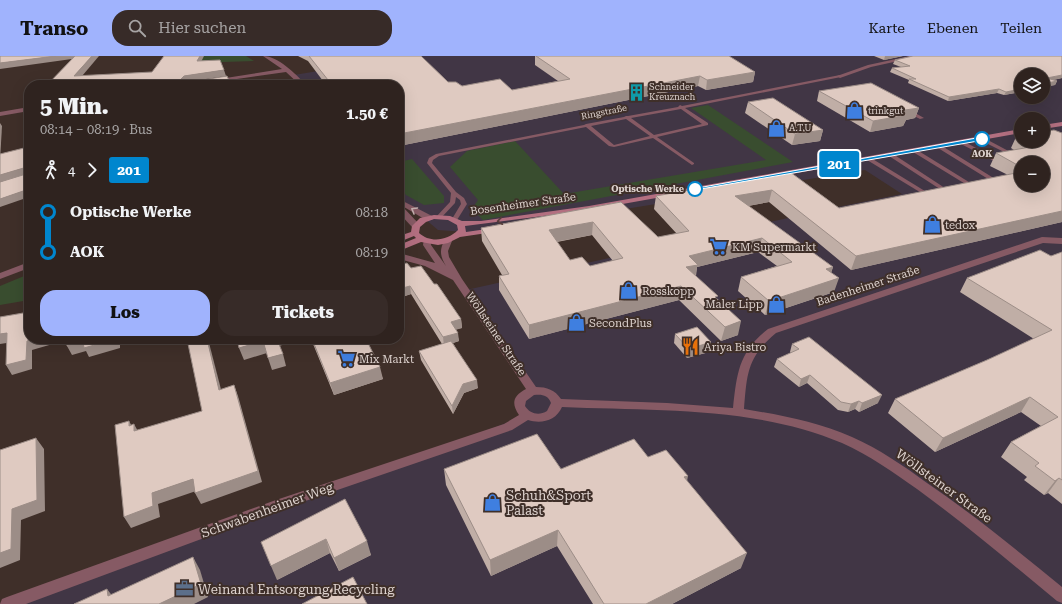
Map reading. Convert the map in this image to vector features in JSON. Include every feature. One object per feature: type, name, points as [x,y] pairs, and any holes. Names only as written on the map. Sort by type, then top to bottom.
[{"type":"street","points":[[266,56],[287,70],[298,80]]},
{"type":"street","name":"Ringstraße","points":[[840,76],[870,66],[918,56]]},
{"type":"street","points":[[221,80],[287,70]]},
{"type":"street","points":[[0,114],[24,110]]},
{"type":"street","points":[[1050,126],[1062,124]]},
{"type":"street","name":"Bosenheimer Straße","points":[[429,218],[439,217],[458,222],[481,223],[589,208],[1014,133]]},
{"type":"street","points":[[404,204],[429,218],[420,235],[404,245]]},
{"type":"street","name":"Bosenheimer Straße","points":[[448,241],[459,235],[503,228],[589,208]]},
{"type":"street","name":"Wöllsteiner Straße","points":[[404,214],[443,269]]},
{"type":"street","points":[[458,222],[463,228],[459,235]]},
{"type":"street","points":[[404,239],[420,235],[448,241]]},
{"type":"street","name":"Badenheimer Straße","points":[[738,413],[744,363],[756,344],[772,331],[1042,240],[1062,241]]},
{"type":"street","name":"Wöllsteiner Straße","points":[[448,241],[444,251],[445,257],[457,279],[533,391]]},
{"type":"street","name":"Wöllsteiner Straße","points":[[404,257],[424,261],[443,269],[457,279]]},
{"type":"street","points":[[0,276],[24,267]]},
{"type":"street","points":[[533,391],[549,393],[558,403],[555,412],[551,415],[539,418],[527,415],[521,409],[519,402],[523,396],[533,391]]},
{"type":"street","name":"Wöllsteiner Straße","points":[[558,403],[665,407],[738,413],[795,423],[847,440],[901,470],[967,519],[1062,596]]},
{"type":"street","name":"Schwabenheimer Weg","points":[[7,604],[280,504],[508,427],[527,415]]},
{"type":"lane","name":"Ringstraße","points":[[458,222],[464,204],[462,199],[454,193],[429,163],[431,158],[448,152],[840,76]]},
{"type":"lane","points":[[586,125],[610,145],[614,146],[655,138],[706,124],[680,106]]},
{"type":"lane","points":[[902,107],[922,118]]},
{"type":"lane","points":[[626,117],[692,164]]},
{"type":"lane","points":[[982,139],[1015,156]]},
{"type":"lane","points":[[963,142],[998,161]]},
{"type":"lane","points":[[940,147],[997,182],[989,184]]},
{"type":"lane","points":[[915,151],[974,187]]},
{"type":"lane","points":[[891,155],[949,192]]},
{"type":"lane","points":[[869,159],[929,196],[936,195]]},
{"type":"lane","points":[[968,188],[982,185]]},
{"type":"lane","points":[[942,194],[955,191]]},
{"type":"lane","points":[[439,217],[453,202],[454,193]]},
{"type":"shaded area","points":[[409,56],[1062,56],[1062,604],[7,604],[429,453],[527,415],[519,406],[533,391],[466,290],[902,194],[865,170],[478,233],[438,230],[404,201],[404,80],[298,80],[294,75]]},
{"type":"green space","points":[[192,56],[246,56],[254,61],[193,63]]},
{"type":"green space","points":[[708,105],[793,162],[483,220],[472,209],[478,200],[450,167],[467,151],[515,141],[564,194],[766,160],[691,108]]},
{"type":"green space","points":[[412,159],[444,196],[444,203],[424,205],[406,195],[404,192],[404,161]]},
{"type":"green space","points":[[24,276],[24,301],[0,305],[0,286]]},
{"type":"building","points":[[0,56],[56,56],[0,63]]},
{"type":"building","points":[[75,56],[92,56],[74,76],[152,72],[164,56],[200,56],[197,61],[220,60],[224,70],[184,76],[180,80],[52,80]]},
{"type":"building","points":[[309,56],[421,56],[448,82],[456,82],[462,86],[500,79],[512,90],[570,79],[536,56],[729,56],[755,72],[707,80],[700,76],[404,133],[404,80],[328,80]]},
{"type":"building","points":[[913,56],[1062,56],[1062,75],[1050,77],[1050,68],[1014,68],[1014,90],[1006,92],[999,89],[949,97],[909,79],[916,79],[892,68],[910,66],[895,60]]},
{"type":"building","points":[[227,76],[229,80],[202,80]]},
{"type":"building","points":[[1050,79],[1057,81],[1050,82]]},
{"type":"building","points":[[871,83],[919,108],[898,111],[907,115],[873,121],[819,91]]},
{"type":"building","points":[[773,98],[823,130],[795,134],[748,102]]},
{"type":"building","points":[[1054,130],[1062,133],[1062,211],[856,256],[772,190],[735,196],[833,267],[826,269],[839,278],[769,301],[741,277],[792,262],[762,238],[689,256],[698,265],[686,267],[718,296],[715,297],[741,321],[725,327],[681,286],[529,325],[499,276],[509,274],[481,228],[621,202],[658,237],[689,231],[656,196],[790,172],[839,208],[1014,173],[1014,192],[1050,192],[1050,156],[1014,156],[1014,163],[996,153],[1025,148],[1050,148],[1050,131]],"holes":[[[593,222],[623,258],[590,266],[582,257],[570,260],[549,230]]]},
{"type":"building","points":[[24,148],[24,168],[0,175],[0,154]]},
{"type":"building","points":[[24,175],[24,191],[0,199],[0,182]]},
{"type":"building","points":[[1040,250],[1051,256],[1062,252],[1062,480],[1059,478],[1055,481],[1035,466],[1039,463],[1011,442],[1058,417],[1030,397],[943,438],[895,399],[987,360],[1052,330],[967,278]]},
{"type":"building","points":[[407,263],[411,268],[421,266],[434,284],[437,284],[461,319],[451,322],[458,333],[443,337],[410,286],[404,288],[404,264]]},
{"type":"building","points":[[24,313],[24,344],[27,344],[26,360],[6,365],[7,333],[0,334],[0,317]]},
{"type":"building","points":[[697,327],[711,342],[689,349],[675,334]]},
{"type":"building","points":[[809,337],[882,395],[862,403],[859,401],[851,404],[841,402],[810,375],[801,379],[777,359],[799,349],[792,344]]},
{"type":"building","points":[[451,341],[477,380],[463,384],[452,406],[419,351]]},
{"type":"building","points":[[83,344],[98,344],[84,348]]},
{"type":"building","points":[[188,344],[208,344],[219,390],[234,385],[258,471],[195,493],[193,479],[152,493],[153,506],[124,517],[115,425],[129,421],[129,426],[134,424],[134,431],[202,411]]},
{"type":"building","points":[[238,344],[253,344],[239,348]]},
{"type":"building","points":[[264,344],[279,344],[283,354],[268,358]]},
{"type":"building","name":"Mix Markt","points":[[314,344],[368,344],[380,367],[330,383]]},
{"type":"building","points":[[537,434],[561,469],[634,439],[648,457],[666,450],[688,476],[684,477],[747,553],[646,604],[604,604],[558,530],[490,560],[444,469]]},
{"type":"building","points":[[36,438],[37,500],[12,509],[11,549],[0,553],[0,450]]},
{"type":"building","points":[[345,499],[367,541],[334,558],[326,539],[271,566],[261,542]]},
{"type":"building","points":[[193,557],[201,584],[159,604],[74,604],[107,589],[108,596]]},
{"type":"building","points":[[353,577],[367,604],[302,604]]},
{"type":"bus line","name":"201","points":[[695,189],[982,139]]},
{"type":"place","name":"Schneider Kreuznach","points":[[636,92]]},
{"type":"place","name":"trinkgut","points":[[855,111]]},
{"type":"place","name":"A.T.U","points":[[776,128]]},
{"type":"place","name":"AOK","points":[[982,139]]},
{"type":"place","name":"Optische Werke","points":[[695,189]]},
{"type":"place","name":"tedox","points":[[932,225]]},
{"type":"place","name":"KM Supermarkt","points":[[719,247]]},
{"type":"place","name":"Rosskopp","points":[[629,291]]},
{"type":"place","name":"Maler Lipp","points":[[776,304]]},
{"type":"place","name":"SecondPlus","points":[[576,323]]},
{"type":"place","name":"Ariya Bistro","points":[[691,347]]},
{"type":"place","name":"Mix Markt","points":[[346,359]]},
{"type":"place","name":"Schuh&Sport Palast","points":[[493,502]]},
{"type":"place","name":"Weinand Entsorgung Recycling","points":[[185,589]]}]
